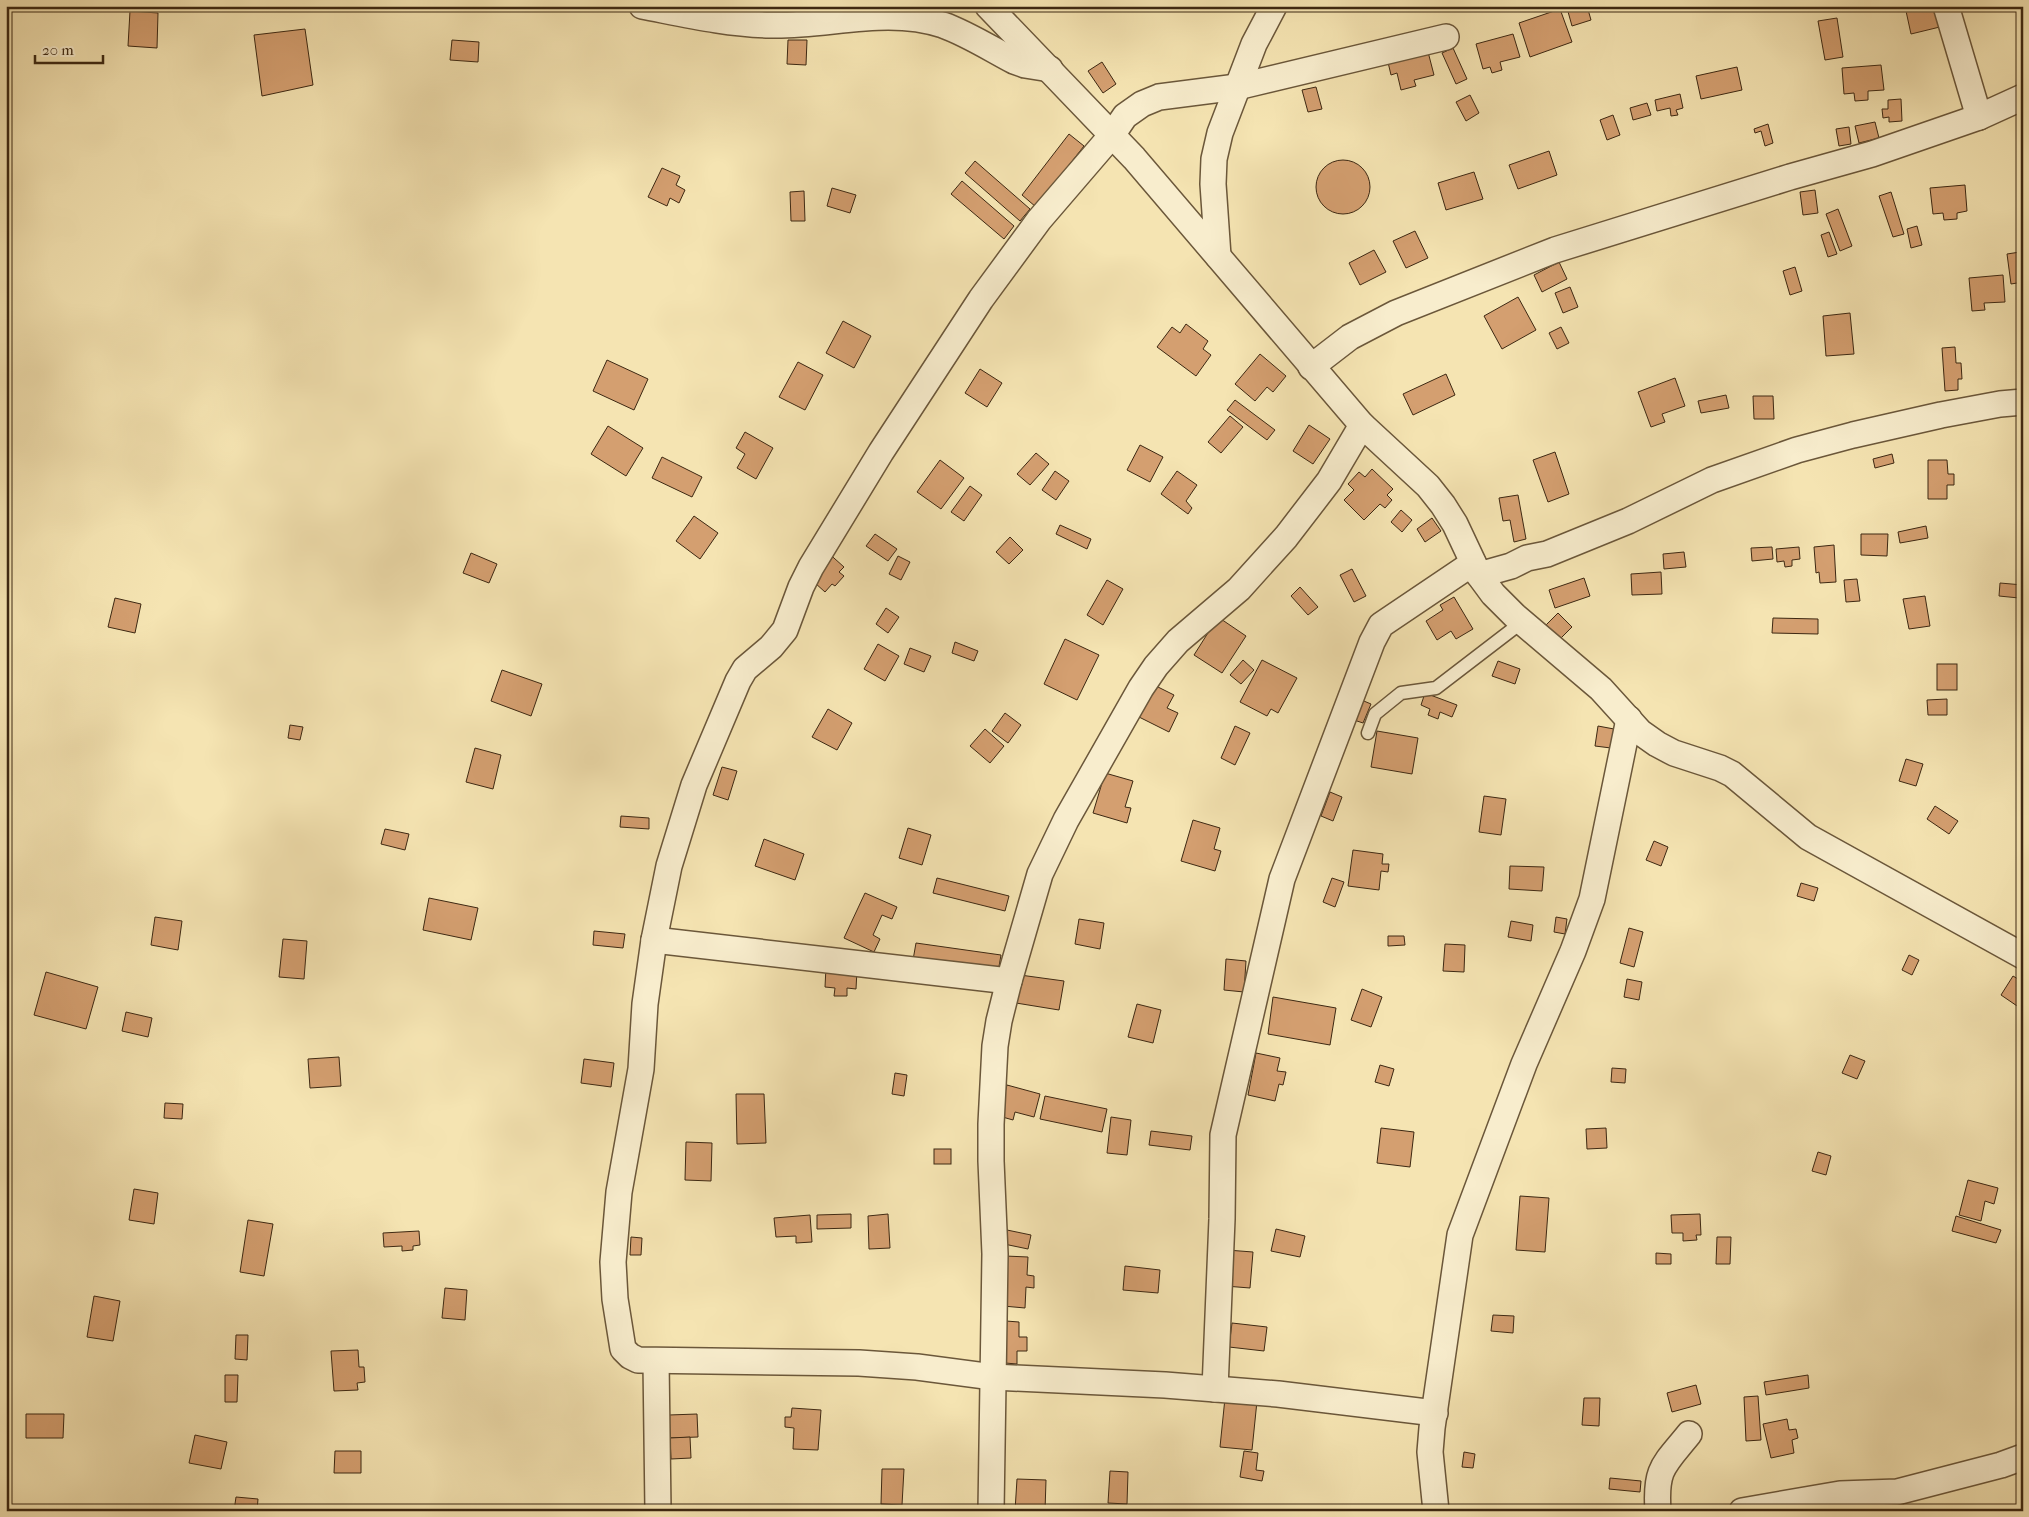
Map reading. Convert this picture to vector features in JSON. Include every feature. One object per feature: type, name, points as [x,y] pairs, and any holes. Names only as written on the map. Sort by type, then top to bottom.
[{"type":"street","points":[[642,6],[708,19],[770,25],[882,16],[912,18],[943,25],[1014,61],[1025,65],[1050,69]]},
{"type":"street","points":[[988,6],[1112,135],[1362,425],[1428,486],[1443,505],[1476,569],[1493,594],[1522,622],[1601,689],[1640,732],[1674,753],[1720,768],[1732,774],[1788,822],[1820,844],[2023,956]]},
{"type":"street","points":[[1218,256],[1212,184],[1214,159],[1220,133],[1237,87],[1254,44],[1274,6]]},
{"type":"street","points":[[1946,6],[1979,117]]},
{"type":"street","points":[[1435,1413],[1278,1394],[994,1377],[917,1367],[859,1363],[638,1360],[630,1356],[623,1349],[615,1299],[613,1262],[619,1192],[641,1069],[645,1004],[654,940],[669,866],[694,785],[738,681],[745,670],[785,630],[801,587],[811,567],[881,452],[981,299],[1039,220],[1126,116],[1142,104],[1160,97],[1237,87],[1446,37]]},
{"type":"street","points":[[1311,367],[1350,337],[1396,312],[1555,250],[1790,177],[1872,154],[1979,117],[2023,98]]},
{"type":"street","points":[[1215,1389],[1222,1219],[1223,1136],[1282,879],[1372,642],[1381,625],[1476,569],[1511,566],[1527,558],[1547,554],[1628,521],[1712,480],[1796,450],[1942,415],[2000,404],[2023,402]]},
{"type":"street","points":[[992,1511],[995,1254],[990,1161],[995,1046],[1009,981],[1040,874],[1066,820],[1141,688],[1156,666],[1178,641],[1239,589],[1286,537],[1329,481],[1362,425]]},
{"type":"street","points":[[1436,1511],[1430,1452],[1460,1235],[1524,1064],[1573,951],[1592,899],[1629,719]]},
{"type":"street","points":[[654,940],[1009,981]]},
{"type":"street","points":[[656,1361],[658,1511]]},
{"type":"street","points":[[1658,1511],[1656,1492],[1658,1476],[1663,1466],[1689,1434]]},
{"type":"street","points":[[1742,1511],[1840,1494],[1897,1492],[2001,1466],[2023,1457]]},
{"type":"lane","points":[[1368,733],[1375,714],[1402,693],[1436,688],[1522,622]]},
{"type":"building","points":[[1587,6],[1591,20],[1572,26],[1567,8]]},
{"type":"building","points":[[1926,6],[1943,6],[1948,25],[1911,34],[1906,11]]},
{"type":"building","points":[[1560,9],[1572,42],[1530,57],[1519,23]]},
{"type":"building","points":[[130,11],[158,13],[157,48],[128,46]]},
{"type":"building","points":[[1837,18],[1843,57],[1825,60],[1818,21]]},
{"type":"building","points":[[305,29],[313,85],[262,96],[254,35]]},
{"type":"building","points":[[1513,34],[1520,57],[1500,62],[1502,70],[1492,73],[1490,67],[1483,69],[1476,44]]},
{"type":"building","points":[[452,40],[479,42],[478,62],[450,60]]},
{"type":"building","points":[[788,40],[807,40],[806,65],[787,64]]},
{"type":"building","points":[[1427,48],[1434,75],[1414,80],[1416,86],[1401,90],[1397,73],[1391,75],[1387,58]]},
{"type":"building","points":[[1453,48],[1467,79],[1456,84],[1442,53]]},
{"type":"building","points":[[1102,62],[1116,84],[1103,93],[1088,71]]},
{"type":"building","points":[[1881,65],[1884,90],[1868,91],[1868,100],[1855,101],[1854,93],[1844,94],[1842,68]]},
{"type":"building","points":[[1737,67],[1742,90],[1701,99],[1696,76]]},
{"type":"building","points":[[1316,87],[1322,109],[1308,112],[1302,90]]},
{"type":"building","points":[[1680,94],[1683,108],[1676,110],[1678,115],[1671,116],[1670,108],[1657,111],[1655,100]]},
{"type":"building","points":[[1470,95],[1479,113],[1466,121],[1456,102]]},
{"type":"building","points":[[1901,99],[1902,121],[1889,122],[1889,117],[1883,118],[1882,109],[1888,109],[1888,100]]},
{"type":"building","points":[[1647,103],[1651,115],[1633,120],[1630,108]]},
{"type":"building","points":[[1613,115],[1620,135],[1607,140],[1600,120]]},
{"type":"building","points":[[1875,122],[1879,138],[1859,143],[1855,126]]},
{"type":"building","points":[[1768,124],[1773,143],[1765,146],[1761,131],[1755,133],[1754,129]]},
{"type":"building","points":[[1849,127],[1851,144],[1839,146],[1836,129]]},
{"type":"building","points":[[1069,134],[1084,146],[1036,207],[1022,195]]},
{"type":"building","points":[[1549,151],[1557,175],[1518,189],[1509,165]]},
{"type":"building","points":[[1343,160],[1353,162],[1362,168],[1368,177],[1370,187],[1368,197],[1362,206],[1353,212],[1343,214],[1333,212],[1324,206],[1318,197],[1316,187],[1318,177],[1324,168],[1333,162]]},
{"type":"building","points":[[975,161],[1030,209],[1020,221],[965,173]]},
{"type":"building","points":[[662,168],[680,176],[676,185],[685,190],[679,203],[670,198],[667,206],[648,197]]},
{"type":"building","points":[[1474,172],[1483,199],[1446,210],[1438,183]]},
{"type":"building","points":[[962,181],[1014,226],[1004,239],[951,194]]},
{"type":"building","points":[[1965,185],[1967,211],[1957,213],[1957,219],[1944,220],[1943,213],[1933,214],[1930,188]]},
{"type":"building","points":[[832,188],[856,195],[850,213],[827,206]]},
{"type":"building","points":[[1815,190],[1818,213],[1803,215],[1800,192]]},
{"type":"building","points":[[804,191],[805,221],[791,221],[790,192]]},
{"type":"building","points":[[1891,192],[1904,234],[1893,237],[1879,196]]},
{"type":"building","points":[[1838,209],[1852,246],[1840,251],[1826,214]]},
{"type":"building","points":[[1917,226],[1922,245],[1911,248],[1907,229]]},
{"type":"building","points":[[1415,231],[1428,258],[1406,268],[1393,241]]},
{"type":"building","points":[[1829,232],[1837,254],[1828,257],[1821,235]]},
{"type":"building","points":[[1374,250],[1386,272],[1360,285],[1349,263]]},
{"type":"building","points":[[2020,252],[2023,282],[2011,284],[2007,254]]},
{"type":"building","points":[[1559,262],[1567,279],[1542,292],[1534,275]]},
{"type":"building","points":[[1795,267],[1802,291],[1790,295],[1783,271]]},
{"type":"building","points":[[2003,275],[2005,302],[1984,303],[1985,310],[1972,311],[1969,278]]},
{"type":"building","points":[[1570,287],[1578,307],[1563,313],[1555,293]]},
{"type":"building","points":[[1518,297],[1536,330],[1502,349],[1484,316]]},
{"type":"building","points":[[1850,313],[1854,354],[1826,356],[1823,316]]},
{"type":"building","points":[[843,321],[871,336],[854,368],[826,353]]},
{"type":"building","points":[[1186,324],[1208,341],[1203,349],[1211,355],[1196,376],[1157,347],[1172,327],[1180,333]]},
{"type":"building","points":[[1561,327],[1569,343],[1557,349],[1549,333]]},
{"type":"building","points":[[1955,347],[1956,363],[1961,363],[1962,379],[1958,379],[1958,390],[1945,391],[1942,348]]},
{"type":"building","points":[[1260,354],[1286,376],[1273,392],[1267,387],[1255,401],[1235,384]]},
{"type":"building","points":[[607,360],[648,379],[634,410],[593,391]]},
{"type":"building","points":[[798,362],[823,375],[805,410],[779,397]]},
{"type":"building","points":[[980,369],[1002,383],[987,407],[965,393]]},
{"type":"building","points":[[1446,374],[1455,395],[1413,415],[1403,394]]},
{"type":"building","points":[[1675,378],[1685,406],[1662,414],[1665,422],[1651,427],[1638,392]]},
{"type":"building","points":[[1726,395],[1729,408],[1701,413],[1698,401]]},
{"type":"building","points":[[1753,396],[1773,396],[1774,419],[1754,419]]},
{"type":"building","points":[[1235,400],[1275,430],[1267,440],[1227,410]]},
{"type":"building","points":[[1230,416],[1243,427],[1221,453],[1208,442]]},
{"type":"building","points":[[1309,425],[1330,439],[1313,464],[1293,451]]},
{"type":"building","points":[[608,426],[643,448],[626,476],[591,454]]},
{"type":"building","points":[[745,432],[773,448],[756,479],[737,468],[745,454],[736,448]]},
{"type":"building","points":[[1140,445],[1163,457],[1150,482],[1127,470]]},
{"type":"building","points":[[1555,452],[1569,494],[1548,502],[1533,460]]},
{"type":"building","points":[[1036,453],[1049,464],[1030,485],[1017,474]]},
{"type":"building","points":[[1892,454],[1894,463],[1875,468],[1873,459]]},
{"type":"building","points":[[662,457],[702,477],[692,497],[652,478]]},
{"type":"building","points":[[940,460],[964,478],[941,509],[917,492]]},
{"type":"building","points":[[1928,460],[1947,460],[1948,474],[1954,474],[1954,485],[1947,485],[1947,499],[1928,499]]},
{"type":"building","points":[[1372,469],[1393,489],[1387,495],[1392,500],[1385,508],[1380,504],[1364,520],[1344,500],[1354,490],[1348,484],[1359,472],[1365,477]]},
{"type":"building","points":[[1055,471],[1069,481],[1056,500],[1042,490]]},
{"type":"building","points":[[1177,471],[1197,485],[1186,501],[1192,508],[1188,514],[1161,494]]},
{"type":"building","points":[[970,486],[982,495],[964,521],[951,512]]},
{"type":"building","points":[[1518,495],[1526,539],[1514,542],[1510,520],[1503,521],[1499,498]]},
{"type":"building","points":[[1401,510],[1412,520],[1402,532],[1391,522]]},
{"type":"building","points":[[694,516],[718,533],[700,559],[676,541]]},
{"type":"building","points":[[1432,518],[1441,531],[1425,542],[1417,529]]},
{"type":"building","points":[[1060,525],[1091,539],[1087,549],[1056,534]]},
{"type":"building","points":[[1926,526],[1928,538],[1900,543],[1898,532]]},
{"type":"building","points":[[875,534],[897,549],[888,561],[866,546]]},
{"type":"building","points":[[1861,534],[1888,534],[1887,556],[1861,555]]},
{"type":"building","points":[[1010,537],[1023,550],[1009,564],[996,552]]},
{"type":"building","points":[[1834,545],[1836,582],[1820,583],[1819,572],[1816,573],[1814,547]]},
{"type":"building","points":[[1772,547],[1773,559],[1752,561],[1751,548]]},
{"type":"building","points":[[1799,547],[1800,559],[1792,560],[1792,566],[1785,567],[1784,561],[1777,562],[1776,549]]},
{"type":"building","points":[[825,550],[844,567],[839,572],[844,576],[835,586],[832,584],[825,592],[804,573]]},
{"type":"building","points":[[1684,552],[1686,567],[1664,569],[1663,554]]},
{"type":"building","points":[[471,553],[497,564],[489,583],[463,573]]},
{"type":"building","points":[[898,556],[910,562],[901,580],[889,574]]},
{"type":"building","points":[[1352,569],[1366,596],[1354,602],[1340,575]]},
{"type":"building","points":[[1661,572],[1662,594],[1632,595],[1631,574]]},
{"type":"building","points":[[1584,578],[1590,596],[1555,608],[1549,590]]},
{"type":"building","points":[[1857,579],[1860,601],[1846,602],[1844,580]]},
{"type":"building","points":[[1107,580],[1123,589],[1103,625],[1087,615]]},
{"type":"building","points":[[2000,583],[2023,585],[2023,595],[2019,595],[2019,598],[1999,596]]},
{"type":"building","points":[[1300,587],[1318,607],[1308,615],[1291,596]]},
{"type":"building","points":[[1925,596],[1930,626],[1909,629],[1903,599]]},
{"type":"building","points":[[1454,597],[1473,629],[1456,639],[1451,631],[1437,640],[1426,621],[1443,610],[1440,605]]},
{"type":"building","points":[[115,598],[141,604],[135,633],[108,627]]},
{"type":"building","points":[[886,608],[899,617],[888,633],[876,624]]},
{"type":"building","points":[[1558,613],[1572,627],[1559,640],[1545,626]]},
{"type":"building","points":[[1218,617],[1246,636],[1222,673],[1194,655]]},
{"type":"building","points":[[1773,618],[1818,619],[1818,634],[1772,633]]},
{"type":"building","points":[[1065,639],[1099,655],[1077,700],[1044,684]]},
{"type":"building","points":[[955,642],[978,651],[974,661],[952,653]]},
{"type":"building","points":[[878,644],[899,656],[885,681],[864,669]]},
{"type":"building","points":[[910,648],[931,656],[924,672],[904,664]]},
{"type":"building","points":[[1243,660],[1254,670],[1241,684],[1230,675]]},
{"type":"building","points":[[1262,660],[1297,678],[1278,713],[1271,709],[1267,716],[1240,702]]},
{"type":"building","points":[[1498,661],[1520,669],[1515,684],[1492,676]]},
{"type":"building","points":[[1937,664],[1957,664],[1957,690],[1937,690]]},
{"type":"building","points":[[502,670],[542,684],[531,716],[491,701]]},
{"type":"building","points":[[1154,685],[1174,695],[1167,708],[1178,713],[1169,732],[1139,717]]},
{"type":"building","points":[[1425,693],[1457,705],[1452,717],[1440,712],[1438,719],[1428,715],[1430,709],[1421,705]]},
{"type":"building","points":[[1359,699],[1371,704],[1363,723],[1351,719]]},
{"type":"building","points":[[1947,699],[1947,715],[1928,715],[1927,700]]},
{"type":"building","points":[[828,709],[852,723],[837,750],[812,737]]},
{"type":"building","points":[[1005,713],[1021,725],[1008,743],[992,731]]},
{"type":"building","points":[[290,725],[303,727],[300,740],[288,738]]},
{"type":"building","points":[[1235,726],[1250,733],[1235,765],[1221,758]]},
{"type":"building","points":[[1598,726],[1614,729],[1611,748],[1595,746]]},
{"type":"building","points":[[985,729],[1004,746],[990,763],[970,746]]},
{"type":"building","points":[[1377,731],[1418,738],[1412,774],[1371,767]]},
{"type":"building","points":[[475,748],[501,755],[493,789],[466,782]]},
{"type":"building","points":[[1906,759],[1923,764],[1916,786],[1899,781]]},
{"type":"building","points":[[722,767],[737,771],[728,800],[713,795]]},
{"type":"building","points":[[1105,773],[1133,781],[1125,807],[1131,808],[1127,823],[1093,813]]},
{"type":"building","points":[[1330,792],[1342,797],[1333,821],[1321,816]]},
{"type":"building","points":[[1484,796],[1506,799],[1501,835],[1479,832]]},
{"type":"building","points":[[1935,806],[1958,821],[1949,834],[1927,819]]},
{"type":"building","points":[[621,816],[649,818],[649,829],[620,827]]},
{"type":"building","points":[[1193,820],[1220,828],[1214,849],[1221,851],[1215,871],[1181,861]]},
{"type":"building","points":[[908,828],[931,835],[922,865],[899,858]]},
{"type":"building","points":[[385,829],[409,834],[405,850],[381,844]]},
{"type":"building","points":[[764,839],[804,854],[795,880],[755,866]]},
{"type":"building","points":[[1654,841],[1668,847],[1661,866],[1646,860]]},
{"type":"building","points":[[1353,850],[1383,854],[1382,864],[1389,864],[1388,872],[1381,871],[1379,890],[1348,886]]},
{"type":"building","points":[[1510,866],[1544,867],[1542,891],[1509,889]]},
{"type":"building","points":[[937,878],[1009,896],[1005,911],[933,893]]},
{"type":"building","points":[[1332,878],[1344,882],[1335,907],[1323,902]]},
{"type":"building","points":[[1801,883],[1818,888],[1814,901],[1797,896]]},
{"type":"building","points":[[865,893],[897,907],[892,919],[882,915],[873,935],[880,939],[874,952],[844,938]]},
{"type":"building","points":[[429,898],[478,908],[471,940],[423,930]]},
{"type":"building","points":[[155,917],[182,921],[178,950],[151,945]]},
{"type":"building","points":[[1556,917],[1567,919],[1565,934],[1554,932]]},
{"type":"building","points":[[1079,919],[1104,923],[1100,949],[1075,944]]},
{"type":"building","points":[[1511,921],[1533,925],[1531,941],[1508,937]]},
{"type":"building","points":[[1629,928],[1643,932],[1634,967],[1620,963]]},
{"type":"building","points":[[594,931],[625,934],[623,948],[593,945]]},
{"type":"building","points":[[1388,936],[1404,936],[1405,945],[1388,946]]},
{"type":"building","points":[[283,939],[307,941],[304,979],[279,977]]},
{"type":"building","points":[[916,943],[1001,955],[998,972],[913,960]]},
{"type":"building","points":[[1445,944],[1465,945],[1464,972],[1443,971]]},
{"type":"building","points":[[1909,955],[1919,960],[1912,975],[1902,970]]},
{"type":"building","points":[[1226,959],[1246,961],[1244,992],[1224,990]]},
{"type":"building","points":[[826,967],[857,970],[856,989],[847,988],[847,996],[834,996],[835,988],[825,987]]},
{"type":"building","points":[[46,972],[98,987],[86,1029],[34,1015]]},
{"type":"building","points":[[1020,975],[1064,981],[1059,1010],[1016,1003]]},
{"type":"building","points":[[2013,976],[2023,982],[2023,1010],[2001,995]]},
{"type":"building","points":[[1627,979],[1642,982],[1639,1000],[1624,997]]},
{"type":"building","points":[[1362,989],[1382,997],[1371,1027],[1351,1020]]},
{"type":"building","points":[[1273,997],[1336,1008],[1330,1045],[1268,1034]]},
{"type":"building","points":[[1137,1004],[1161,1010],[1153,1043],[1128,1037]]},
{"type":"building","points":[[126,1012],[152,1018],[148,1037],[122,1031]]},
{"type":"building","points":[[1256,1053],[1280,1058],[1277,1071],[1286,1072],[1283,1085],[1279,1084],[1275,1101],[1248,1095]]},
{"type":"building","points":[[1850,1055],[1865,1061],[1857,1079],[1842,1073]]},
{"type":"building","points":[[339,1057],[341,1086],[310,1088],[308,1059]]},
{"type":"building","points":[[584,1059],[614,1063],[611,1087],[581,1083]]},
{"type":"building","points":[[1380,1065],[1394,1069],[1389,1086],[1375,1082]]},
{"type":"building","points":[[1612,1068],[1626,1069],[1625,1083],[1611,1082]]},
{"type":"building","points":[[895,1073],[907,1075],[904,1096],[892,1094]]},
{"type":"building","points":[[1007,1085],[1040,1094],[1034,1117],[1015,1112],[1013,1120],[999,1116]]},
{"type":"building","points":[[736,1094],[764,1094],[766,1143],[737,1144]]},
{"type":"building","points":[[1045,1096],[1107,1109],[1102,1132],[1040,1119]]},
{"type":"building","points":[[165,1103],[183,1104],[182,1119],[164,1118]]},
{"type":"building","points":[[1111,1117],[1131,1120],[1127,1155],[1107,1153]]},
{"type":"building","points":[[1381,1128],[1414,1132],[1410,1167],[1377,1163]]},
{"type":"building","points":[[1606,1128],[1607,1148],[1587,1149],[1586,1129]]},
{"type":"building","points":[[1151,1131],[1192,1136],[1190,1150],[1149,1145]]},
{"type":"building","points":[[686,1142],[712,1143],[711,1181],[685,1180]]},
{"type":"building","points":[[934,1149],[951,1149],[951,1164],[934,1164]]},
{"type":"building","points":[[1818,1152],[1831,1156],[1826,1175],[1812,1171]]},
{"type":"building","points":[[1968,1180],[1998,1188],[1994,1204],[1985,1201],[1981,1221],[1959,1215]]},
{"type":"building","points":[[134,1189],[158,1193],[154,1224],[129,1220]]},
{"type":"building","points":[[1520,1196],[1549,1198],[1545,1252],[1516,1250]]},
{"type":"building","points":[[851,1214],[851,1228],[817,1229],[817,1215]]},
{"type":"building","points":[[888,1214],[890,1248],[869,1249],[868,1216]]},
{"type":"building","points":[[1700,1214],[1701,1235],[1696,1235],[1697,1240],[1683,1241],[1683,1233],[1672,1233],[1671,1215]]},
{"type":"building","points":[[810,1215],[812,1242],[796,1243],[796,1236],[776,1237],[774,1218]]},
{"type":"building","points":[[1956,1216],[2001,1230],[1996,1243],[1952,1231]]},
{"type":"building","points":[[248,1220],[273,1224],[264,1276],[240,1272]]},
{"type":"building","points":[[1276,1229],[1305,1236],[1300,1257],[1271,1251]]},
{"type":"building","points":[[1007,1230],[1031,1235],[1028,1249],[1004,1244]]},
{"type":"building","points":[[419,1231],[420,1245],[413,1246],[413,1250],[402,1251],[402,1246],[384,1247],[383,1233]]},
{"type":"building","points":[[631,1237],[642,1238],[641,1255],[630,1255]]},
{"type":"building","points":[[1717,1237],[1731,1237],[1730,1264],[1716,1264]]},
{"type":"building","points":[[1227,1250],[1253,1252],[1250,1288],[1225,1286]]},
{"type":"building","points":[[1656,1253],[1671,1254],[1671,1264],[1656,1264]]},
{"type":"building","points":[[1005,1256],[1028,1257],[1027,1275],[1034,1276],[1034,1288],[1026,1287],[1025,1308],[1003,1306]]},
{"type":"building","points":[[1125,1266],[1160,1270],[1158,1293],[1123,1290]]},
{"type":"building","points":[[445,1288],[467,1290],[465,1320],[442,1318]]},
{"type":"building","points":[[94,1296],[120,1301],[113,1341],[87,1337]]},
{"type":"building","points":[[1493,1315],[1514,1316],[1513,1333],[1491,1331]]},
{"type":"building","points":[[1006,1321],[1019,1322],[1019,1337],[1027,1337],[1027,1351],[1017,1351],[1017,1364],[1005,1363]]},
{"type":"building","points":[[1232,1323],[1267,1327],[1264,1351],[1229,1347]]},
{"type":"building","points":[[236,1335],[248,1335],[247,1360],[235,1359]]},
{"type":"building","points":[[358,1350],[359,1367],[364,1367],[365,1382],[357,1383],[358,1390],[334,1391],[331,1351]]},
{"type":"building","points":[[225,1375],[238,1375],[237,1402],[225,1402]]},
{"type":"building","points":[[1808,1375],[1809,1388],[1766,1395],[1764,1382]]},
{"type":"building","points":[[1696,1385],[1701,1404],[1672,1412],[1667,1393]]},
{"type":"building","points":[[1758,1396],[1761,1440],[1746,1441],[1744,1397]]},
{"type":"building","points":[[1225,1398],[1257,1401],[1252,1450],[1220,1447]]},
{"type":"building","points":[[1584,1398],[1600,1398],[1599,1426],[1582,1425]]},
{"type":"building","points":[[792,1408],[821,1410],[818,1450],[793,1449],[794,1428],[785,1427],[785,1417],[791,1417]]},
{"type":"building","points":[[26,1414],[64,1414],[63,1438],[26,1438]]},
{"type":"building","points":[[697,1414],[698,1437],[670,1438],[669,1415]]},
{"type":"building","points":[[1787,1419],[1789,1430],[1796,1429],[1798,1438],[1792,1440],[1794,1453],[1771,1458],[1763,1424]]},
{"type":"building","points":[[195,1435],[227,1442],[221,1469],[189,1463]]},
{"type":"building","points":[[690,1437],[691,1458],[671,1459],[670,1438]]},
{"type":"building","points":[[335,1451],[361,1451],[361,1473],[334,1473]]},
{"type":"building","points":[[1244,1451],[1258,1453],[1256,1470],[1264,1471],[1262,1481],[1240,1477]]},
{"type":"building","points":[[1464,1452],[1475,1454],[1473,1468],[1462,1467]]},
{"type":"building","points":[[882,1469],[904,1469],[902,1505],[881,1504]]},
{"type":"building","points":[[1110,1471],[1128,1472],[1127,1504],[1108,1503]]},
{"type":"building","points":[[1610,1478],[1641,1481],[1640,1492],[1609,1489]]},
{"type":"building","points":[[1017,1479],[1046,1480],[1045,1511],[1015,1511]]},
{"type":"building","points":[[1902,1495],[1904,1511],[1880,1511],[1878,1498]]},
{"type":"building","points":[[236,1497],[258,1499],[257,1511],[234,1511]]},
{"type":"building","points":[[574,1508],[574,1511],[556,1511],[556,1509]]}]
